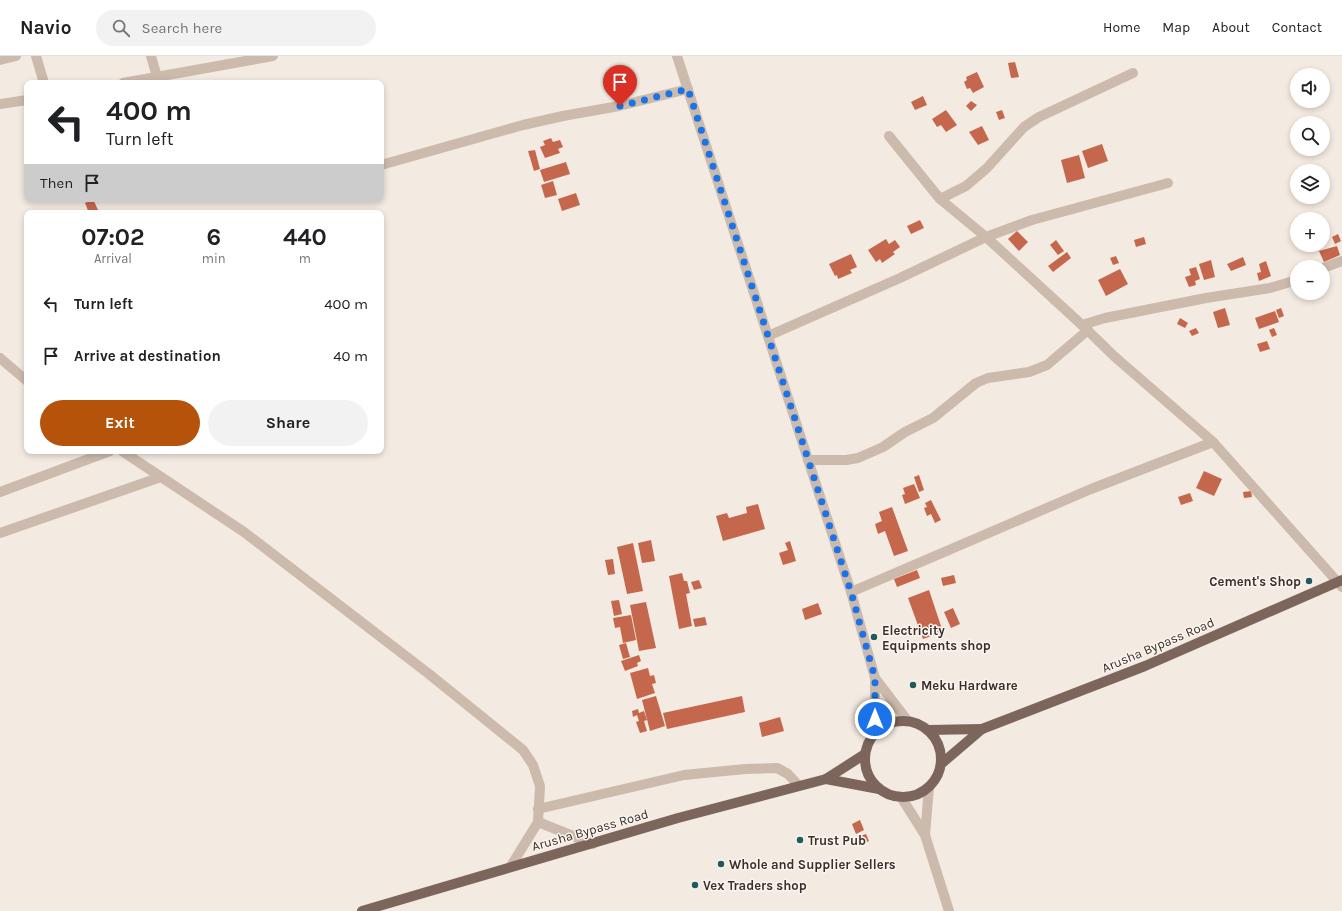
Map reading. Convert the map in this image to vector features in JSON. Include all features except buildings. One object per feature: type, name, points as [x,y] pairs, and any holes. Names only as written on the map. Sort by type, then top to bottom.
[{"type":"main road","name":"Arusha Bypass Road","points":[[941,764],[982,729],[1145,666],[1341,583]]},
{"type":"main road","name":"Arusha Bypass Road","points":[[907,720],[919,724],[928,730],[937,739],[941,751],[941,764],[937,777],[929,787]]},
{"type":"main road","points":[[879,789],[871,779],[866,767],[865,754],[868,742],[884,725],[896,721],[907,720]]},
{"type":"main road","name":"Arusha Bypass Road","points":[[928,730],[982,729]]},
{"type":"main road","name":"Arusha Bypass Road","points":[[362,911],[678,818],[798,785],[826,779],[865,754]]},
{"type":"main road","name":"Arusha Bypass Road","points":[[826,779],[879,789],[901,797]]},
{"type":"main road","points":[[901,797],[911,796],[929,787]]},
{"type":"street","points":[[0,60],[16,56]]},
{"type":"street","points":[[36,56],[43,80]]},
{"type":"street","points":[[151,56],[157,77]]},
{"type":"street","points":[[140,80],[246,59],[273,56]]},
{"type":"street","points":[[677,56],[851,592],[875,678],[875,733]]},
{"type":"street","points":[[940,199],[966,186],[987,168],[1024,127],[1039,117],[1133,73]]},
{"type":"street","points":[[384,164],[523,125],[620,106],[688,89]]},
{"type":"street","points":[[0,104],[24,100]]},
{"type":"street","points":[[890,136],[940,199],[986,237],[1085,327],[1120,362],[1213,442],[1341,583]]},
{"type":"street","points":[[768,336],[900,278],[986,237],[1032,220],[1168,182]]},
{"type":"street","points":[[1330,265],[1342,261]]},
{"type":"street","points":[[808,460],[846,460],[858,458],[883,447],[905,432],[933,418],[976,383],[988,378],[1022,374],[1047,365],[1085,327],[1105,318],[1206,298],[1270,288],[1290,282]]},
{"type":"street","points":[[0,358],[24,378]]},
{"type":"street","points":[[851,592],[1091,489],[1213,442]]},
{"type":"street","points":[[0,492],[102,454]]},
{"type":"street","points":[[126,454],[250,537],[429,674],[523,750],[537,774],[540,786],[538,822],[511,866]]},
{"type":"street","points":[[0,533],[161,477]]},
{"type":"street","points":[[875,678],[907,720]]},
{"type":"street","points":[[538,808],[684,775],[745,769],[777,768],[788,774],[798,785]]},
{"type":"street","points":[[925,835],[929,787]]},
{"type":"street","points":[[901,797],[925,835],[949,911]]},
{"type":"street","points":[[538,822],[593,844]]},
{"type":"place","name":"Cement's Shop","points":[[1309,581]]},
{"type":"place","name":"Electricity Equipments shop","points":[[874,637]]},
{"type":"place","name":"Meku Hardware","points":[[913,685]]},
{"type":"place","name":"Trust Pub","points":[[800,840]]},
{"type":"place","name":"Whole and Supplier Sellers","points":[[721,864]]},
{"type":"place","name":"Vex Traders shop","points":[[695,885]]},
{"type":"route","points":[[620,106],[688,89],[851,592],[875,678],[875,719]]}]
